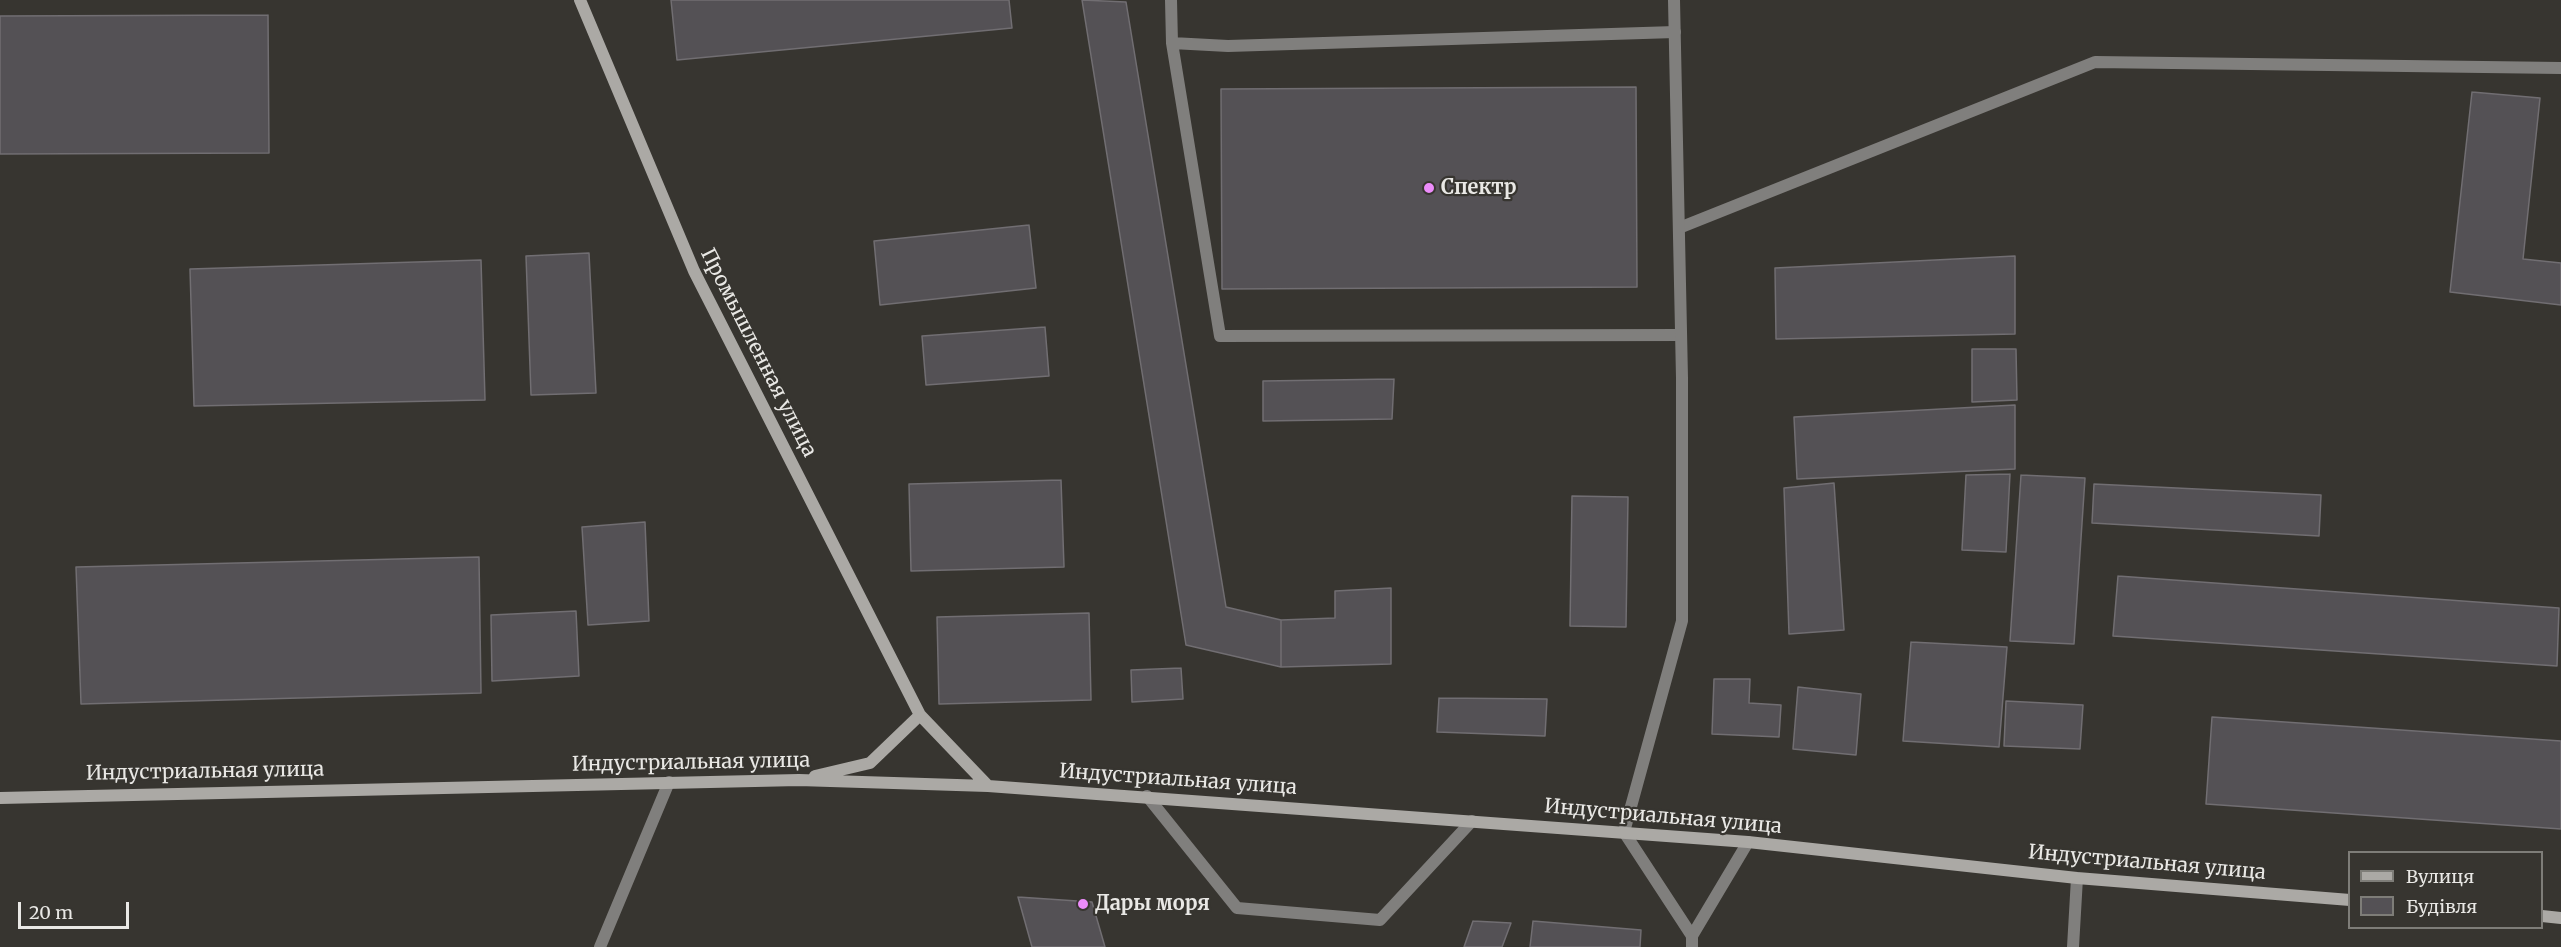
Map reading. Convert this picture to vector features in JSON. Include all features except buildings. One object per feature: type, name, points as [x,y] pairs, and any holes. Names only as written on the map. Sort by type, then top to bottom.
[{"type":"main road","name":"Промышленная улица","points":[[580,0],[694,271],[920,715],[988,786]]},
{"type":"main road","points":[[799,780],[870,763],[920,715]]},
{"type":"main road","name":"Индустриальная улица","points":[[0,798],[799,780],[988,786],[1748,842],[2077,878],[2348,900]]},
{"type":"main road","points":[[2543,916],[2561,918]]},
{"type":"street","points":[[1171,0],[1172,43],[1220,336],[1681,334]]},
{"type":"street","points":[[1674,0],[1681,334],[1682,621],[1624,832],[1692,942],[1748,842]]},
{"type":"street","points":[[1172,43],[1228,46],[1675,32]]},
{"type":"street","points":[[1679,228],[2095,62],[2561,68]]},
{"type":"street","points":[[600,947],[669,782]]},
{"type":"street","points":[[1147,796],[1237,908],[1380,920],[1472,821]]},
{"type":"street","points":[[2073,947],[2077,878]]},
{"type":"place","name":"Спектр","points":[[1429,188]]},
{"type":"place","name":"Дары моря","points":[[1083,904]]}]
